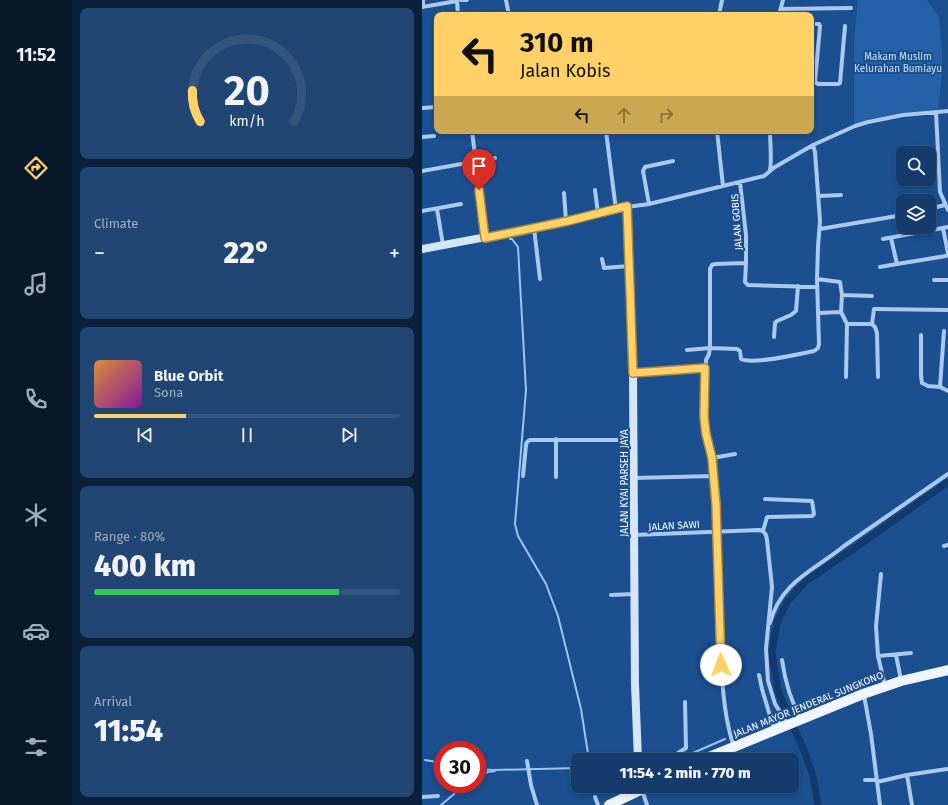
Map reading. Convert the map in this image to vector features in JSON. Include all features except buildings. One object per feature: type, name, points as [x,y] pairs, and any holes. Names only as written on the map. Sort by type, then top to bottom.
[{"type":"main road","points":[[422,248],[485,238],[534,228],[616,210],[627,206]]},
{"type":"main road","name":"JALAN KYAI PARSEH JAYA","points":[[627,206],[633,373],[635,684],[638,753]]},
{"type":"main road","name":"JALAN MAYOR JENDERAL SUNGKONO","points":[[716,753],[773,726],[785,722],[800,720],[885,686],[948,670]]},
{"type":"main road","points":[[609,805],[632,793]]},
{"type":"street","points":[[423,0],[423,7],[458,0],[468,0]]},
{"type":"street","points":[[458,0],[458,12]]},
{"type":"street","points":[[506,0],[508,12]]},
{"type":"street","points":[[720,12],[722,0]]},
{"type":"street","points":[[780,12],[783,0]]},
{"type":"street","points":[[781,9],[851,8]]},
{"type":"street","points":[[814,24],[820,26],[814,74]]},
{"type":"street","points":[[814,82],[818,84],[840,83],[845,26]]},
{"type":"street","points":[[423,108],[434,107]]},
{"type":"street","points":[[627,206],[649,204],[764,176],[770,170],[813,145],[868,122],[904,115],[948,111]]},
{"type":"street","points":[[936,112],[937,159],[940,192],[948,210]]},
{"type":"street","points":[[472,134],[474,161],[485,238]]},
{"type":"street","points":[[606,134],[616,210]]},
{"type":"street","points":[[717,134],[723,186]]},
{"type":"street","points":[[770,134],[770,170]]},
{"type":"street","points":[[422,137],[434,136]]},
{"type":"street","points":[[687,350],[710,348],[739,350],[742,359],[746,361],[776,358],[816,350],[819,344],[817,279],[820,229],[819,196],[813,145]]},
{"type":"street","points":[[422,171],[495,158]]},
{"type":"street","points":[[649,204],[644,167],[673,161]]},
{"type":"street","name":"JALAN GOBIS","points":[[733,745],[725,704],[721,665],[716,505],[712,458],[706,434],[704,417],[705,368],[710,348],[710,269],[712,265],[715,264],[746,263],[746,235],[740,182]]},
{"type":"street","points":[[595,190],[598,213]]},
{"type":"street","points":[[564,193],[566,221]]},
{"type":"street","points":[[819,196],[841,195]]},
{"type":"street","points":[[422,211],[460,204]]},
{"type":"street","points":[[936,208],[945,206]]},
{"type":"street","points":[[437,209],[443,245]]},
{"type":"street","points":[[820,229],[896,216]]},
{"type":"street","points":[[880,267],[946,256],[948,252],[946,227],[883,239]]},
{"type":"street","points":[[534,228],[540,279]]},
{"type":"street","points":[[891,238],[897,264]]},
{"type":"street","points":[[602,259],[603,268],[605,269],[630,266]]},
{"type":"street","points":[[746,263],[745,282],[748,285],[817,287]]},
{"type":"street","points":[[817,279],[840,282],[842,295],[841,312],[847,324],[846,377]]},
{"type":"street","points":[[934,280],[948,280]]},
{"type":"street","points":[[774,337],[775,323],[791,315],[796,310],[798,286]]},
{"type":"street","points":[[842,295],[872,296]]},
{"type":"street","points":[[878,377],[877,333],[872,324],[874,309],[948,310]]},
{"type":"street","points":[[818,313],[841,312]]},
{"type":"street","points":[[847,324],[872,324]]},
{"type":"street","points":[[940,387],[944,331]]},
{"type":"street","points":[[921,335],[922,382],[928,386],[940,387],[948,392]]},
{"type":"street","points":[[633,373],[705,368]]},
{"type":"street","points":[[523,476],[527,442],[534,439],[634,440]]},
{"type":"street","points":[[556,439],[556,477]]},
{"type":"street","points":[[712,458],[735,454]]},
{"type":"street","points":[[766,636],[771,618],[776,608],[788,588],[801,576],[832,556],[844,546],[948,474]]},
{"type":"street","points":[[634,478],[714,476]]},
{"type":"street","points":[[765,499],[812,501],[814,514],[812,516],[768,517],[763,531],[767,540],[772,587],[766,636],[768,681],[775,704],[785,722]]},
{"type":"street","name":"JALAN SAWI","points":[[634,535],[716,531],[763,531]]},
{"type":"street","points":[[881,574],[876,626],[878,656],[885,686]]},
{"type":"street","points":[[611,595],[634,594]]},
{"type":"street","points":[[878,656],[911,653]]},
{"type":"street","points":[[896,655],[901,681]]},
{"type":"street","points":[[782,660],[784,676],[789,693],[800,720]]},
{"type":"street","points":[[759,675],[773,726]]},
{"type":"street","points":[[863,694],[872,734],[880,805]]},
{"type":"street","points":[[678,753],[686,748],[685,702]]},
{"type":"street","points":[[527,761],[531,785],[537,805]]},
{"type":"street","points":[[865,780],[877,781],[947,769]]},
{"type":"street","points":[[907,775],[912,805]]},
{"type":"street","points":[[645,793],[647,805]]},
{"type":"street","points":[[422,797],[438,796]]},
{"type":"green space","name":"Makam Muslim Kelurahan Bumiayu","points":[[858,0],[927,0],[939,17],[942,73],[938,109],[885,116],[854,124],[854,40]]},
{"type":"waterway","points":[[510,239],[512,239],[518,247],[526,390],[515,524],[518,536],[546,584],[558,616],[581,709],[588,753]]},
{"type":"waterway","points":[[818,805],[813,776],[805,753],[778,691],[772,653],[777,622],[788,601],[806,581],[948,482]]},
{"type":"waterway","points":[[693,753],[725,739]]},
{"type":"waterway","points":[[425,760],[434,762]]},
{"type":"waterway","points":[[486,770],[571,768]]},
{"type":"waterway","points":[[486,773],[495,771]]},
{"type":"waterway","points":[[441,805],[455,793]]},
{"type":"route","points":[[479,190],[485,238],[568,221],[627,206],[633,373],[705,368],[704,417],[706,434],[712,458],[716,505],[721,665]]}]
